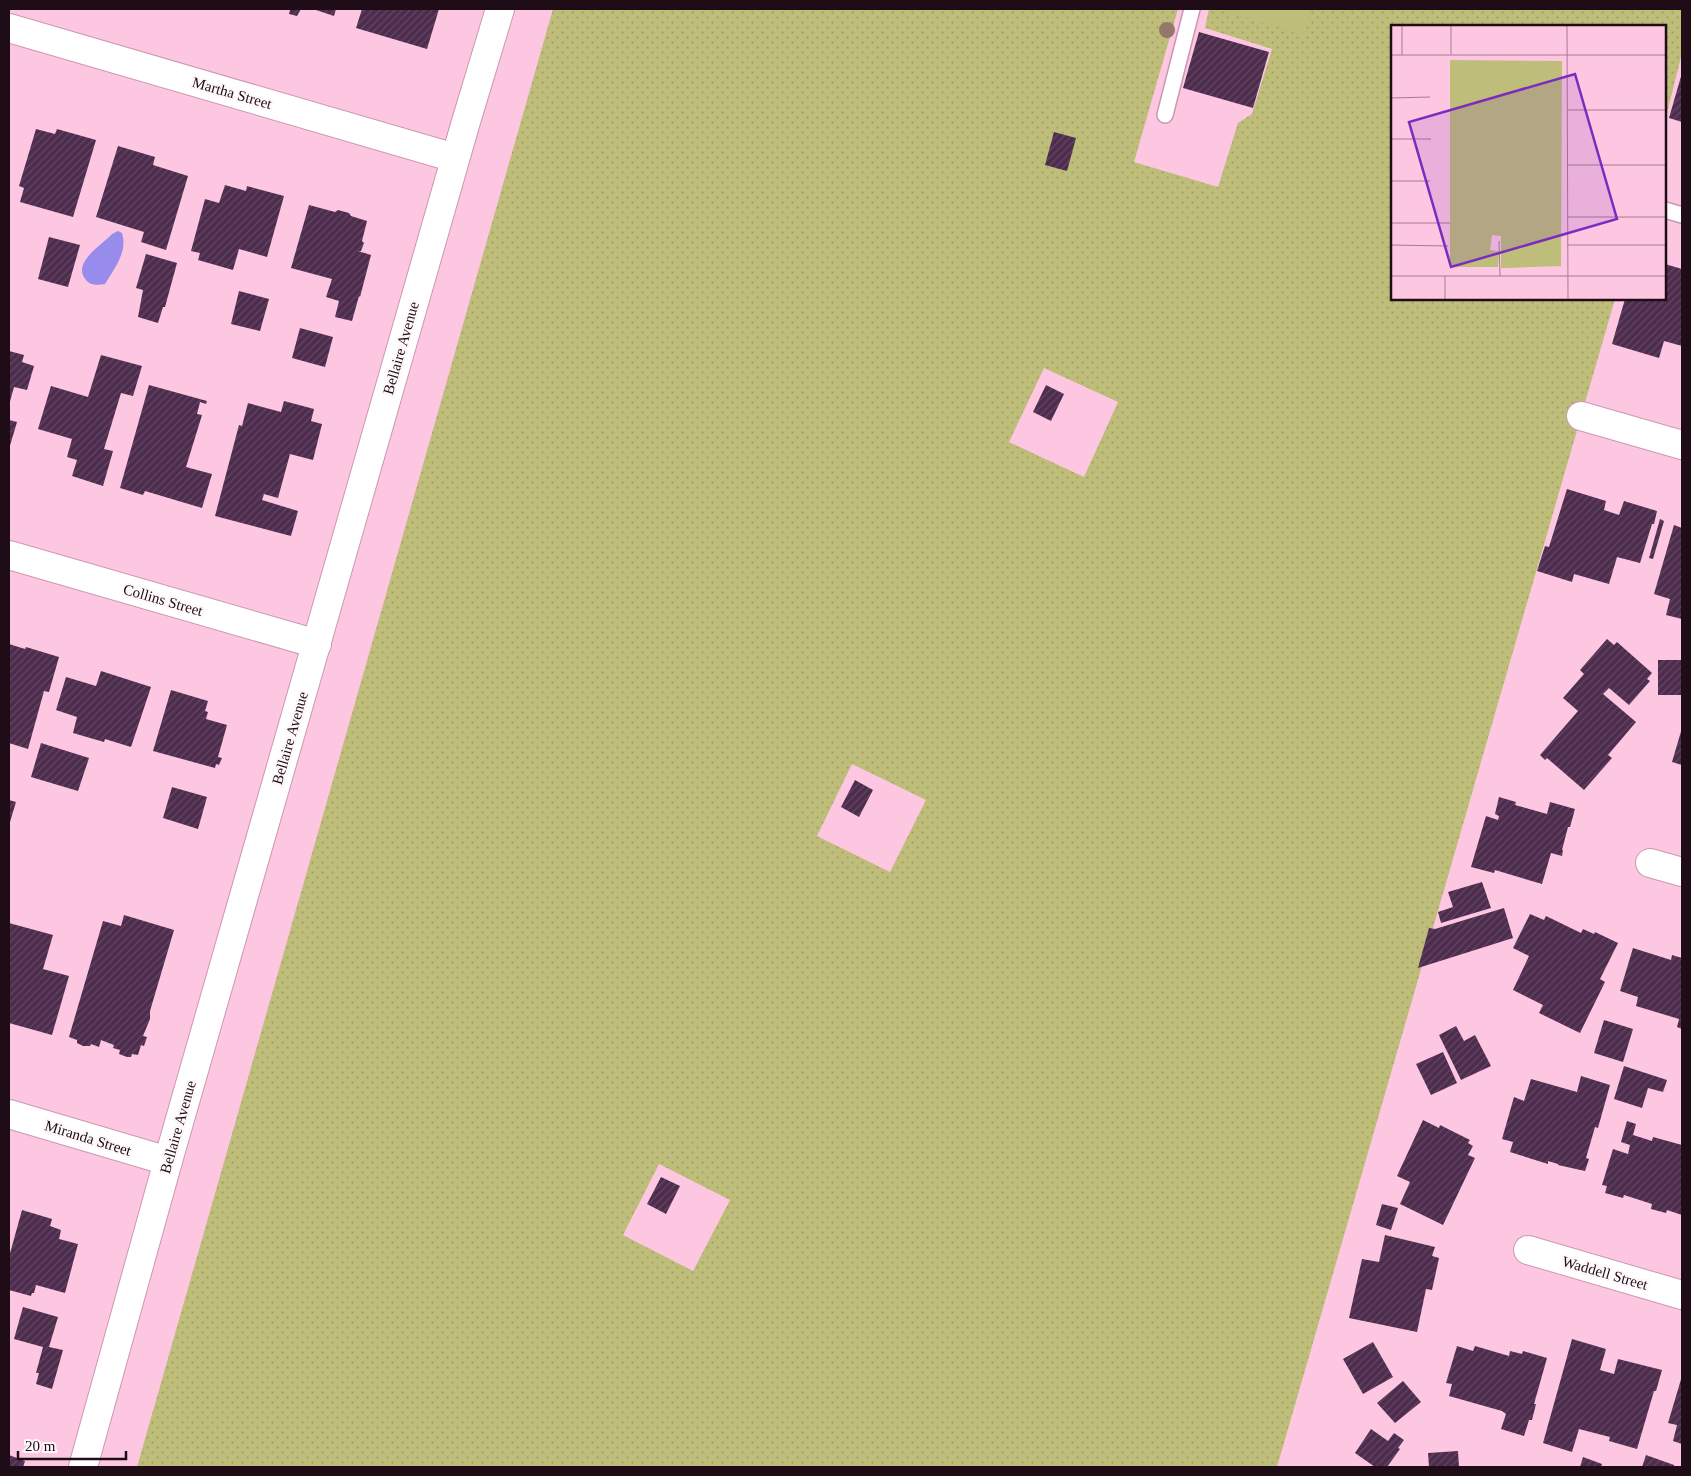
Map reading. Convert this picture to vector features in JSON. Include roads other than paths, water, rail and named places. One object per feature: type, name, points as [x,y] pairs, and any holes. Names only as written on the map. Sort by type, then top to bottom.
[{"type":"street","name":"Bellaire Avenue","points":[[83,1467],[168,1161],[455,158],[500,9]]},
{"type":"street","name":"Martha Street","points":[[9,28],[455,158]]},
{"type":"street","points":[[1581,416],[1682,445]]},
{"type":"street","name":"Collins Street","points":[[9,555],[317,644]]},
{"type":"street","points":[[1650,863],[1682,872]]},
{"type":"street","name":"Miranda Street","points":[[9,1114],[168,1161]]},
{"type":"street","name":"Waddell Street","points":[[1528,1250],[1682,1295]]},
{"type":"lane","points":[[1165,115],[1192,9]]},
{"type":"lane","points":[[1666,210],[1682,215]]}]
